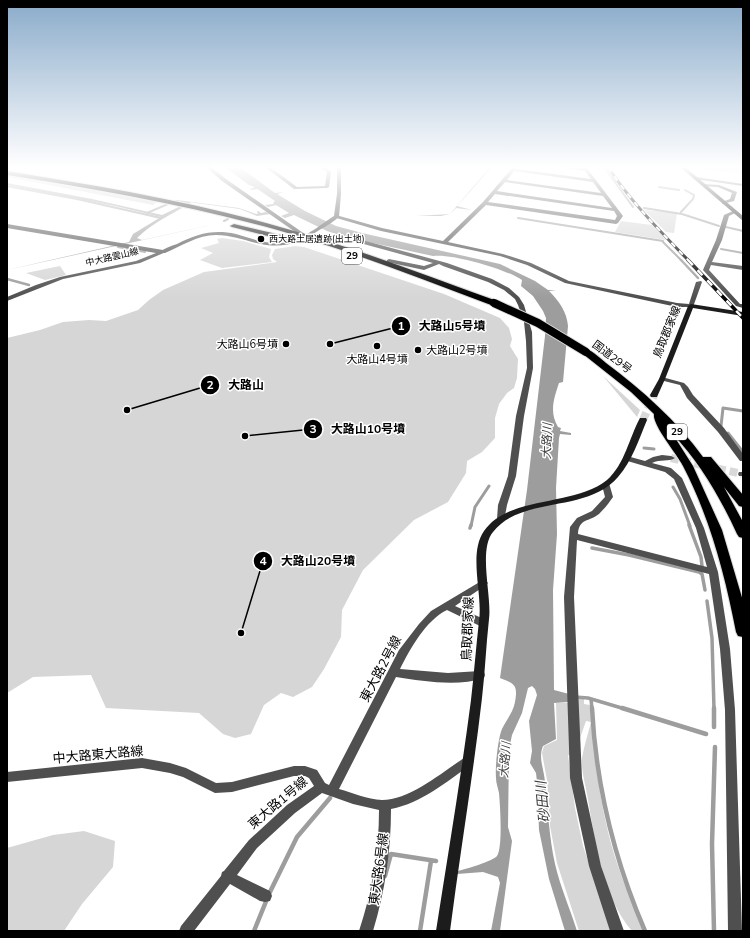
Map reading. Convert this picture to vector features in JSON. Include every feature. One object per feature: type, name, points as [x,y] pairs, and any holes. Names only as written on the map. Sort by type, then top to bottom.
[{"type":"highway","name":"国道29号","points":[[203,211],[306,237],[494,304],[538,323],[586,352],[620,378],[660,414],[698,457],[713,478],[734,514],[743,534]]},
{"type":"highway","name":"国道29号","points":[[224,223],[296,241],[407,272]]},
{"type":"highway","points":[[660,414],[693,442],[743,503]]},
{"type":"highway","points":[[660,414],[660,423],[692,473],[714,521],[724,550],[743,632]]},
{"type":"main road","points":[[735,212],[743,219]]},
{"type":"main road","name":"鳥取郡家線","points":[[654,394],[662,379],[691,306],[743,314]]},
{"type":"main road","name":"鳥取郡家線","points":[[443,931],[480,675],[485,610],[483,583],[484,541],[493,526],[501,519],[519,512],[595,491],[606,485],[611,481],[627,458],[643,420]]},
{"type":"street","points":[[268,211],[306,237]]},
{"type":"street","points":[[337,211],[336,217],[381,230],[445,242],[518,260],[556,278],[577,284],[677,305],[691,306],[699,282]]},
{"type":"street","points":[[445,242],[477,211]]},
{"type":"street","points":[[534,211],[612,223],[616,222],[620,216],[616,211]]},
{"type":"street","points":[[735,212],[727,215],[719,240],[706,270],[738,304],[743,306]]},
{"type":"street","name":"中大路雲山線","points":[[7,299],[62,278],[138,262],[206,235],[214,234],[238,236],[270,244],[284,244],[306,237],[336,217]]},
{"type":"street","points":[[7,226],[163,252]]},
{"type":"street","points":[[362,242],[438,263],[478,276],[511,292],[518,298],[529,328],[530,368],[517,436],[513,472],[501,510],[501,519]]},
{"type":"street","points":[[389,261],[424,268],[438,263]]},
{"type":"street","points":[[708,263],[743,268]]},
{"type":"street","points":[[662,379],[682,384],[690,396],[721,430],[743,459]]},
{"type":"street","points":[[647,463],[652,459],[661,457],[672,458]]},
{"type":"street","points":[[627,458],[668,470],[678,478],[700,528],[713,572],[725,649],[730,710],[735,931]]},
{"type":"street","points":[[606,485],[609,497],[595,513],[580,520],[574,527],[569,597],[576,778],[595,866],[617,931]]},
{"type":"street","points":[[573,536],[713,572]]},
{"type":"street","name":"東大路2号線","points":[[332,791],[409,643],[433,615],[483,583]]},
{"type":"street","points":[[447,606],[483,623]]},
{"type":"street","points":[[393,672],[426,677],[461,678],[480,675]]},
{"type":"street","name":"東大路1号線","points":[[186,931],[253,844],[291,809],[321,787],[350,798],[385,805],[421,793],[468,761]]},
{"type":"street","name":"中大路東大路線","points":[[7,777],[142,763],[170,768],[186,773],[215,788],[232,788],[294,771],[305,771],[313,774],[321,787]]},
{"type":"street","name":"東大路6号線","points":[[366,931],[375,905],[386,821],[385,805]]},
{"type":"street","points":[[227,876],[265,896]]},
{"type":"shaded area","points":[[645,211],[677,213],[674,233],[666,232]]},
{"type":"shaded area","points":[[621,221],[652,225],[666,240],[615,232]]},
{"type":"shaded area","points":[[222,238],[243,241],[271,249],[269,257],[272,262],[222,268],[200,260],[213,253],[201,248],[219,243],[217,239]]},
{"type":"shaded area","points":[[295,246],[304,247],[444,294],[500,318],[509,328],[512,339],[510,346],[518,359],[517,378],[514,388],[507,393],[499,404],[495,418],[495,438],[482,452],[467,461],[466,473],[448,502],[414,520],[363,570],[342,610],[341,637],[324,669],[312,687],[293,697],[281,693],[264,705],[251,734],[235,738],[223,734],[199,713],[106,708],[91,675],[33,677],[7,693],[7,338],[40,330],[63,322],[89,320],[106,321],[138,310],[163,290],[204,272],[277,262],[273,259],[272,255],[275,249]]},
{"type":"shaded area","points":[[60,266],[66,275],[45,280],[26,273]]},
{"type":"shaded area","points":[[603,376],[640,410],[637,417]]},
{"type":"shaded area","points":[[576,698],[584,698],[584,704],[590,705],[598,782],[605,820],[615,857],[632,904],[644,931],[632,931],[621,917],[606,884],[593,829],[582,767],[582,758],[591,722],[586,721],[578,744]]},
{"type":"shaded area","points":[[556,703],[569,703],[572,756],[568,755],[575,808],[583,846],[612,931],[579,931],[557,863],[550,826],[547,780],[542,753],[544,746],[557,740]]},
{"type":"shaded area","points":[[84,831],[115,841],[113,867],[82,904],[64,931],[7,931],[7,848],[53,835]]},
{"type":"water","points":[[135,211],[144,211],[162,215],[171,211],[177,211],[156,223],[137,238],[142,240],[211,225],[7,270],[129,242],[133,234],[161,217]]},
{"type":"water","points":[[244,211],[256,214],[258,214],[258,211],[261,213],[266,212],[270,214],[257,216]]},
{"type":"water","points":[[285,211],[305,211],[336,226],[500,264],[535,281],[548,290],[556,290],[549,291],[562,307],[568,326],[563,382],[559,383],[553,410],[555,421],[558,427],[561,428],[560,431],[571,433],[571,435],[560,434],[559,438],[556,488],[557,534],[553,590],[554,690],[569,694],[569,702],[554,703],[556,739],[543,746],[541,759],[545,782],[551,844],[555,864],[577,931],[565,931],[549,879],[539,830],[536,773],[530,763],[532,751],[529,721],[537,695],[532,686],[528,688],[522,713],[512,735],[509,749],[508,827],[512,841],[500,931],[491,931],[500,883],[498,877],[483,872],[457,874],[458,871],[479,865],[495,858],[499,851],[501,825],[499,793],[496,782],[497,753],[501,733],[513,710],[516,692],[516,689],[512,684],[500,678],[527,490],[546,318],[533,296],[521,286],[522,280],[504,271],[465,259],[433,256],[345,237],[327,231],[294,215],[285,218],[281,216],[289,213]]},
{"type":"water","points":[[450,214],[441,216],[416,216]]},
{"type":"waterway","points":[[129,211],[161,218]]},
{"type":"waterway","points":[[147,213],[152,211]]},
{"type":"waterway","points":[[662,211],[682,214],[719,226]]},
{"type":"waterway","points":[[518,218],[663,241]]},
{"type":"waterway","points":[[224,221],[228,219]]},
{"type":"waterway","points":[[726,227],[743,231]]},
{"type":"waterway","points":[[663,242],[681,260]]},
{"type":"waterway","points":[[118,247],[145,252]]},
{"type":"waterway","points":[[721,249],[743,253]]},
{"type":"waterway","points":[[681,260],[698,278]]},
{"type":"waterway","points":[[7,279],[29,285]]},
{"type":"waterway","points":[[721,426],[723,408],[743,411]]},
{"type":"waterway","points":[[728,433],[743,452]]},
{"type":"waterway","points":[[644,448],[654,449]]},
{"type":"waterway","points":[[471,526],[475,507],[489,486]]},
{"type":"waterway","points":[[673,487],[680,499],[690,526]]},
{"type":"waterway","points":[[689,525],[701,557],[702,566]]},
{"type":"waterway","points":[[592,548],[629,555],[699,572],[702,574],[705,590]]},
{"type":"waterway","points":[[707,601],[712,638],[714,709]]},
{"type":"waterway","points":[[575,697],[588,698],[625,709]]},
{"type":"waterway","points":[[591,699],[592,709]]},
{"type":"waterway","points":[[592,708],[598,766],[608,822],[624,877],[645,931]]},
{"type":"waterway","points":[[622,708],[706,734]]},
{"type":"waterway","points":[[714,709],[714,727]]},
{"type":"waterway","points":[[714,931],[712,844],[715,747]]},
{"type":"waterway","points":[[269,894],[297,837],[330,798]]},
{"type":"waterway","points":[[385,876],[391,854],[436,861]]},
{"type":"waterway","points":[[420,931],[431,861]]},
{"type":"waterway","points":[[254,931],[267,899]]},
{"type":"tunnel","points":[[643,420],[654,395]]},
{"type":"tunnel","points":[[671,458],[742,474]]},
{"type":"railway","points":[[642,211],[689,261]]},
{"type":"railway","points":[[688,260],[743,318]]},
{"type":"place","name":"西大路土居遺跡(出土地)","points":[[261,239]]},
{"type":"place","name":"大路山6号墳","points":[[286,344]]},
{"type":"place","name":"大路山5号墳","points":[[330,344]]},
{"type":"place","name":"大路山4号墳","points":[[377,346]]},
{"type":"place","name":"大路山2号墳","points":[[418,350]]},
{"type":"place","name":"大路山","points":[[127,410]]},
{"type":"place","name":"大路山10号墳","points":[[245,436]]},
{"type":"place","name":"大路山20号墳","points":[[241,633]]},
{"type":"water label","name":"大路川","points":[[547,441]]},
{"type":"water label","name":"大路川","points":[[505,760]]},
{"type":"water label","name":"砂田川","points":[[543,802]]}]
